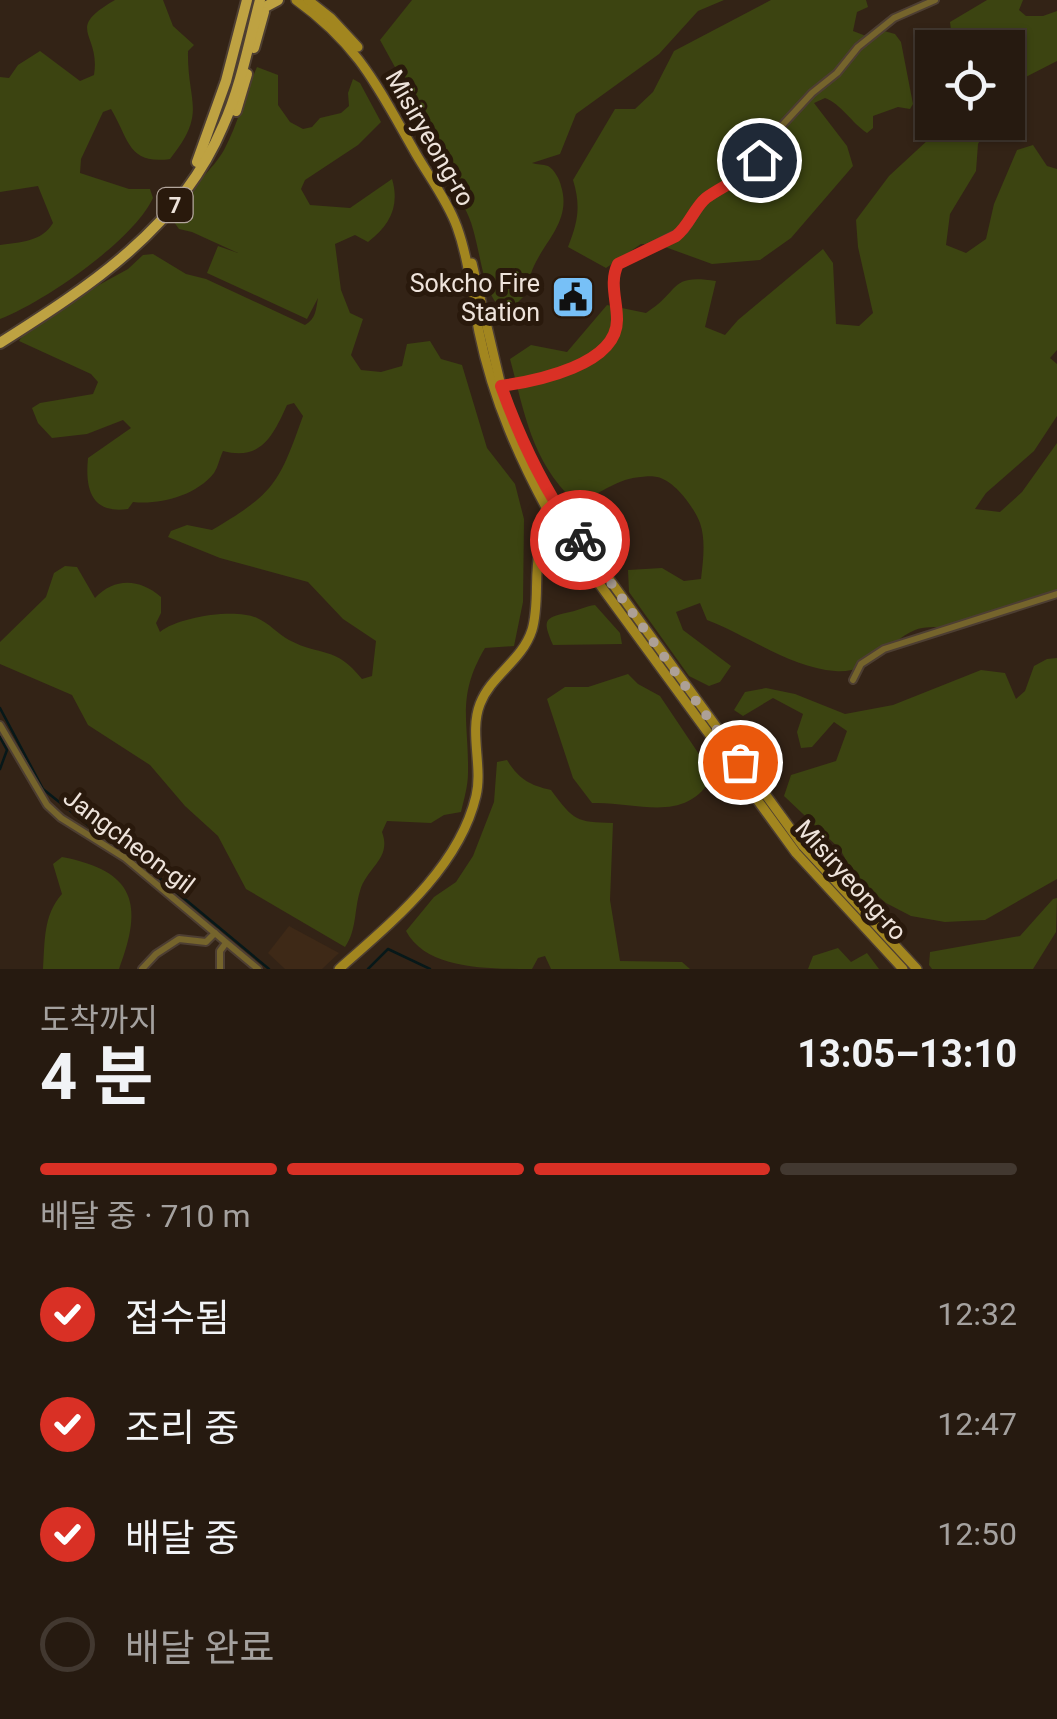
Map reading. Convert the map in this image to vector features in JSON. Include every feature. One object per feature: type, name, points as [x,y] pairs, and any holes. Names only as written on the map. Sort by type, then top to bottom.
[{"type":"main road","points":[[258,1],[278,0]]},
{"type":"main road","name":"Misiryeong-ro","points":[[296,0],[337,33],[360,58],[454,219],[499,405],[525,468],[796,853],[903,969]]},
{"type":"main road","name":"Misiryeong-ro","points":[[308,0],[357,45],[456,212],[467,238],[501,386],[527,454],[559,519],[803,846],[917,969]]},
{"type":"main road","points":[[201,162],[218,147],[233,118],[258,1]]},
{"type":"main road","points":[[201,162],[226,82],[258,1]]},
{"type":"main road","name":"7","points":[[0,340],[90,284],[131,252],[173,208],[201,162]]},
{"type":"main road","points":[[340,969],[424,888],[469,821],[477,792],[478,710],[486,690],[515,661],[528,640],[537,596],[542,536],[559,519]]},
{"type":"street","points":[[501,386],[561,374],[614,339],[614,273],[623,259],[684,230],[704,200],[752,168],[775,134],[858,47],[894,18],[935,0]]},
{"type":"street","points":[[853,680],[861,664],[884,649],[1057,594]]},
{"type":"street","name":"Jangcheon-gil","points":[[0,725],[47,805],[125,858],[258,969]]},
{"type":"street","points":[[142,969],[179,939],[206,942],[214,933]]},
{"type":"street","points":[[220,969],[220,950],[226,942]]},
{"type":"shaded area","points":[[289,926],[339,953],[322,969],[285,969],[268,953]]},
{"type":"green space","points":[[115,0],[163,0],[173,26],[194,45],[188,51],[193,107],[189,130],[170,159],[146,158],[132,148],[111,109],[103,112],[81,159],[80,173],[129,189],[150,189],[153,198],[127,233],[86,268],[40,299],[0,319],[0,245],[37,238],[53,223],[38,186],[0,192],[0,77],[9,78],[18,65],[40,51],[80,81],[94,75],[87,26],[99,10]]},
{"type":"green space","points":[[412,0],[724,0],[698,11],[659,54],[576,114],[560,154],[532,163],[552,170],[564,202],[556,228],[535,264],[529,291],[504,310],[489,291],[464,207],[467,198],[380,40]]},
{"type":"green space","points":[[771,0],[866,0],[868,7],[857,12],[853,31],[866,36],[877,29],[895,34],[901,42],[913,104],[910,109],[898,107],[873,116],[873,128],[867,133],[831,101],[825,98],[814,103],[847,146],[853,166],[791,238],[760,260],[712,264],[657,244],[641,244],[606,268],[568,247],[577,214],[573,180],[615,109],[635,109],[653,92],[674,51]]},
{"type":"green space","points":[[987,0],[1023,0],[1019,10],[1026,16],[1057,11],[1057,61],[1025,77],[1025,30],[951,30],[950,22]]},
{"type":"green space","points":[[257,67],[278,75],[278,105],[290,122],[303,129],[312,127],[320,118],[341,113],[349,106],[353,79],[360,83],[381,122],[358,145],[305,180],[301,189],[310,205],[350,208],[392,179],[394,206],[382,229],[368,242],[355,235],[335,244],[341,290],[350,313],[363,319],[351,355],[361,370],[381,372],[402,366],[407,344],[430,341],[441,359],[462,365],[487,448],[515,484],[524,519],[523,602],[514,646],[485,648],[470,681],[466,709],[468,778],[461,812],[444,815],[431,823],[387,821],[382,832],[384,849],[363,883],[345,947],[246,889],[218,836],[185,806],[150,765],[88,725],[72,695],[0,664],[0,642],[46,597],[54,573],[65,566],[77,567],[95,598],[119,584],[136,584],[153,591],[161,597],[161,613],[156,623],[160,632],[193,618],[247,615],[289,640],[344,661],[362,679],[372,676],[376,641],[343,619],[308,582],[220,558],[168,537],[171,531],[187,525],[212,530],[262,495],[288,457],[303,416],[294,403],[287,405],[271,436],[256,449],[223,451],[214,473],[197,488],[165,500],[133,502],[128,509],[106,508],[90,489],[88,458],[131,428],[123,420],[87,434],[52,438],[38,423],[32,408],[40,403],[93,394],[98,382],[91,374],[19,341],[26,331],[66,303],[128,269],[143,255],[153,254],[186,274],[206,279],[305,325],[311,320],[318,298],[307,319],[207,273],[218,246],[238,253],[179,229],[174,222],[189,192],[224,150]]},
{"type":"green space","points":[[928,140],[980,140],[976,171],[950,214],[946,245],[966,253],[986,239],[994,204],[1017,150],[1033,145],[1047,166],[1057,169],[1057,350],[1050,358],[1057,364],[1057,416],[1034,451],[986,493],[975,509],[1000,512],[1022,492],[1057,443],[1057,594],[945,626],[919,629],[869,663],[848,671],[819,669],[786,658],[707,620],[700,603],[676,612],[683,630],[731,666],[720,682],[709,686],[689,676],[629,592],[628,570],[662,568],[684,581],[701,579],[703,537],[693,509],[670,483],[652,476],[625,480],[574,501],[539,453],[510,359],[531,345],[567,352],[607,305],[646,313],[676,286],[690,280],[716,281],[705,327],[725,335],[823,249],[833,263],[836,324],[859,326],[873,313],[856,220],[889,176]]},
{"type":"green space","points":[[595,605],[620,633],[622,644],[553,645],[547,630],[550,618]]},
{"type":"green space","points":[[1057,658],[1057,879],[985,920],[945,922],[911,916],[886,903],[855,877],[840,849],[784,796],[791,775],[836,761],[847,731],[834,722],[812,747],[801,748],[797,732],[803,714],[773,698],[743,716],[734,710],[745,692],[766,688],[795,694],[845,714],[893,705],[981,670],[1005,673],[1016,699],[1025,691],[1034,666]]},
{"type":"green space","points":[[628,674],[660,696],[713,775],[689,801],[659,807],[592,803],[573,778],[547,699],[565,687],[588,687]]},
{"type":"green space","points":[[507,760],[525,780],[551,790],[577,818],[613,823],[610,900],[620,961],[682,962],[690,969],[551,969],[545,956],[538,958],[532,969],[477,967],[443,960],[415,944],[406,931],[434,897],[456,882],[473,856],[494,802],[497,762]]},
{"type":"green space","points":[[62,857],[105,871],[119,881],[127,894],[131,926],[119,969],[43,969],[48,920],[62,894],[53,864]]},
{"type":"green space","points":[[1057,898],[1056,932],[1033,969],[932,969],[929,965],[930,952],[1020,936]]},
{"type":"green space","points":[[838,948],[851,962],[867,953],[879,969],[808,969],[813,956]]},
{"type":"waterway","points":[[0,708],[43,789],[127,851],[269,969]]},
{"type":"waterway","points":[[0,737],[7,750],[0,769]]},
{"type":"waterway","points":[[368,969],[388,949],[430,969]]},
{"type":"way so far","points":[[580,540],[740,762]]},
{"type":"place","name":"Sokcho Fire Station","points":[[573,297]]},
{"type":"route","points":[[580,540],[551,499],[527,454],[501,386],[561,374],[614,339],[617,321],[613,284],[618,264],[676,236],[704,200],[732,184],[759,160]]}]
